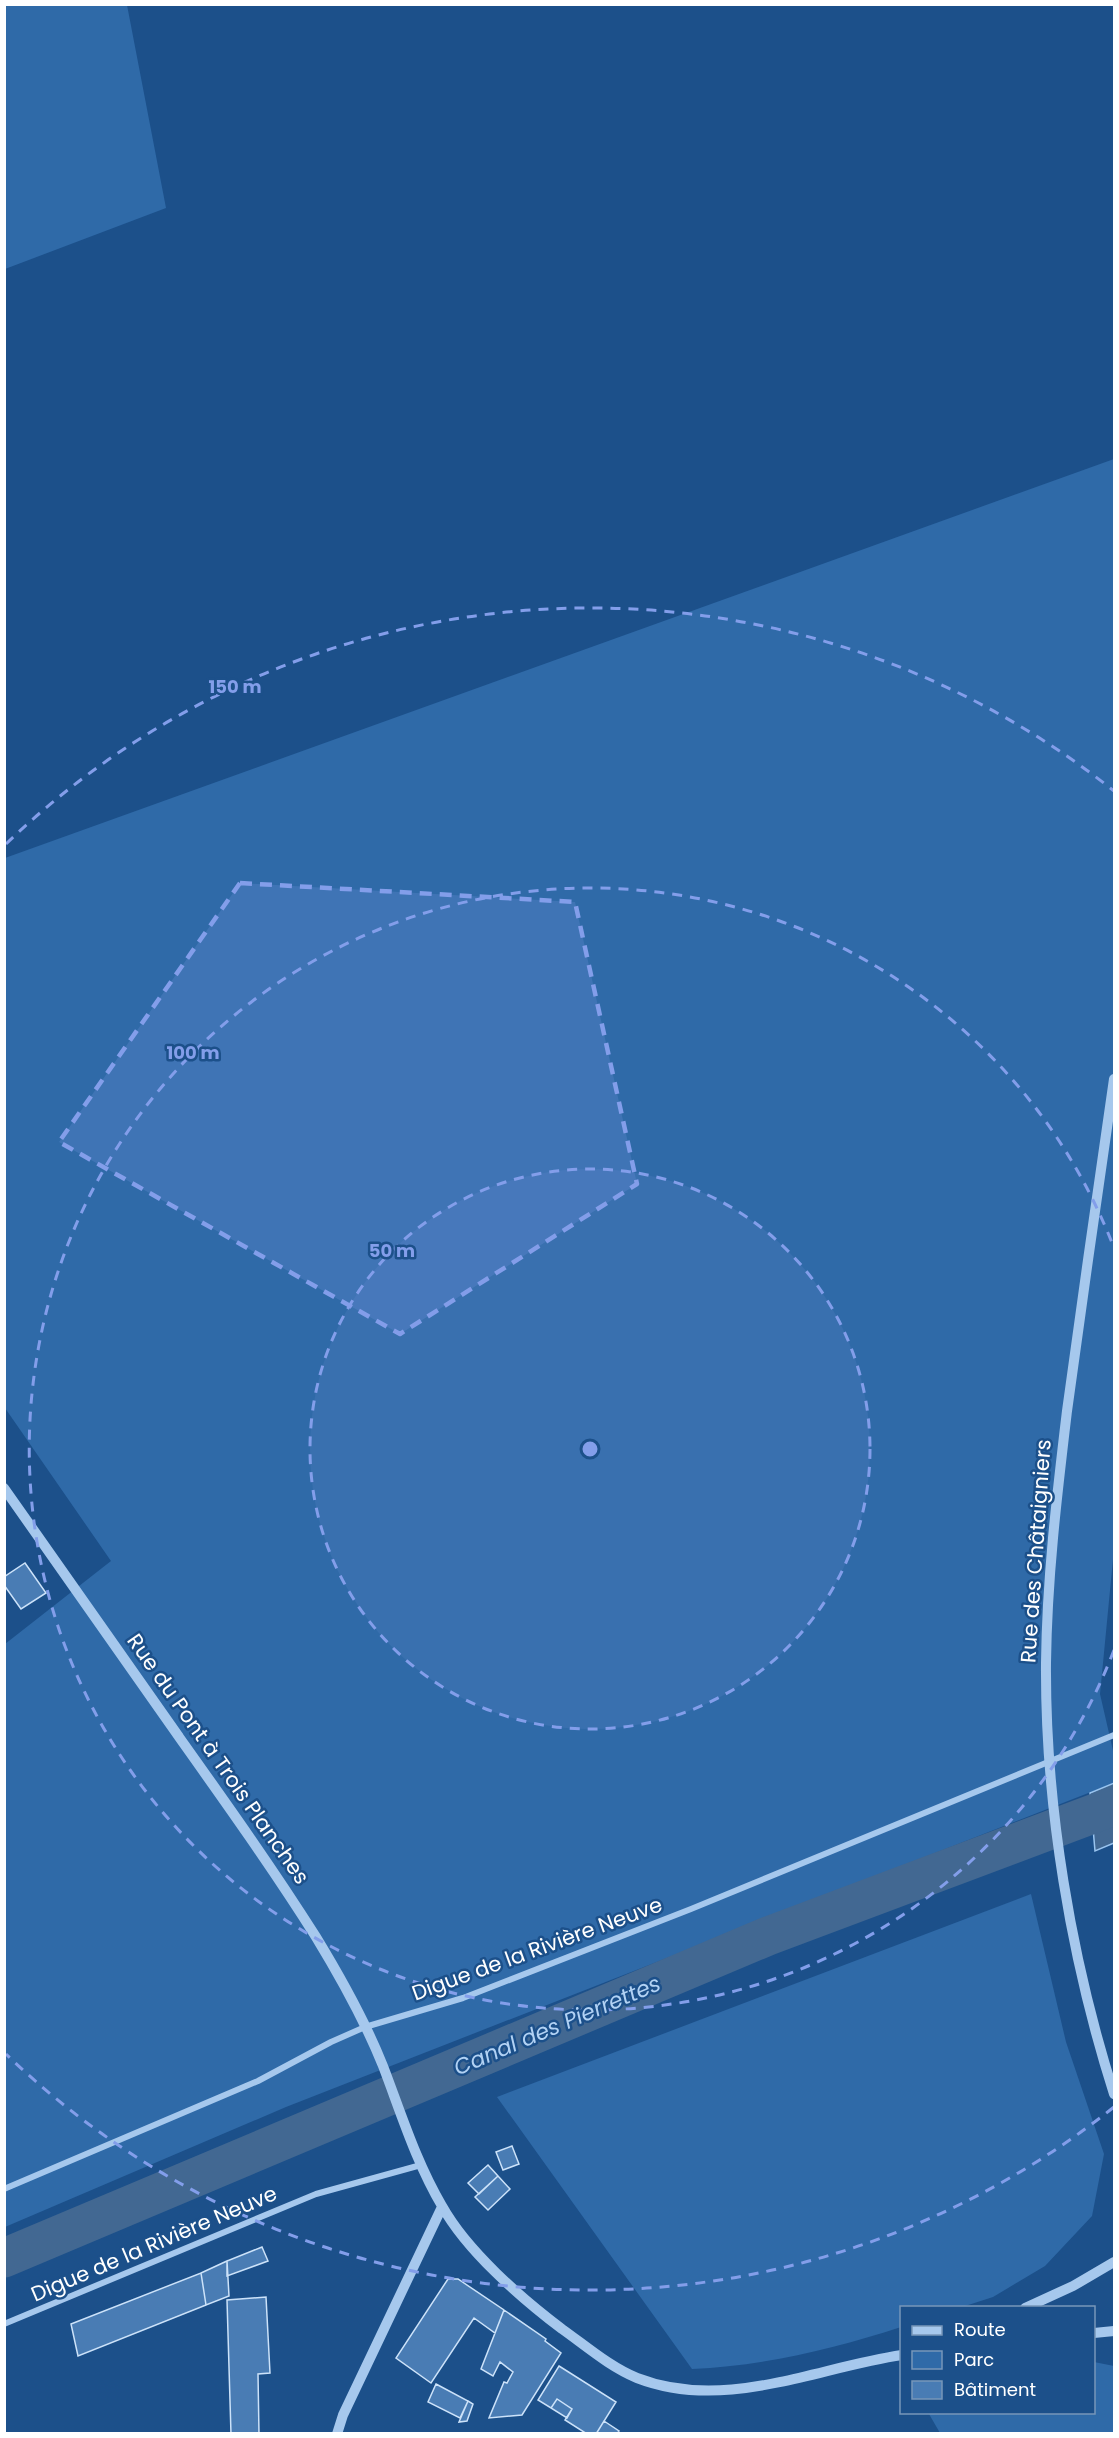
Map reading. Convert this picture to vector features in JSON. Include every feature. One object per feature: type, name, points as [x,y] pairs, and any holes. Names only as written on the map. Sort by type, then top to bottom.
[{"type":"street","name":"Rue des Châtaigniers","points":[[1114,1079],[1076,1346],[1052,1545],[1046,1663],[1053,1789],[1067,1902],[1089,2006],[1114,2094]]},
{"type":"street","name":"Rue du Pont à Trois Planches","points":[[4,1488],[278,1878],[333,1966],[381,2063],[421,2165],[442,2207],[475,2250],[525,2299],[603,2359],[636,2378],[670,2388],[698,2392],[748,2388],[873,2359]]},
{"type":"street","name":"Digue de la Rivière Neuve","points":[[4,2189],[258,2081],[365,2027],[485,1989],[691,1909],[1114,1735]]},
{"type":"street","name":"Digue de la Rivière Neuve","points":[[4,2324],[316,2194],[421,2165]]},
{"type":"street","points":[[337,2433],[343,2415],[442,2207]]},
{"type":"street","points":[[1027,2306],[1073,2286],[1114,2262]]},
{"type":"street","points":[[1095,2333],[1114,2331]]},
{"type":"street","points":[[873,2359],[900,2351]]},
{"type":"street","points":[[873,2359],[900,2355]]},
{"type":"highlighted area","points":[[240,883],[575,902],[637,1184],[400,1334],[59,1142]]},
{"type":"green space","points":[[5,4],[127,5],[166,208],[5,269]]},
{"type":"green space","points":[[1114,459],[1114,1549],[1100,1694],[1114,1755],[1114,1783],[286,2107],[5,2227],[5,1644],[111,1561],[5,1408],[5,858]]},
{"type":"green space","points":[[1031,1894],[1066,2042],[1104,2154],[1092,2216],[1045,2266],[993,2297],[965,2306],[900,2306],[900,2327],[798,2355],[745,2364],[692,2369],[497,2097]]},
{"type":"green space","points":[[1095,2362],[1114,2366],[1114,2433],[940,2433],[929,2414],[1095,2414]]},
{"type":"shaded area","points":[[1114,1783],[1114,1843],[1095,1851],[1090,1793]]},
{"type":"building","points":[[25,1563],[46,1593],[21,1609],[4,1585],[4,1577]]},
{"type":"building","points":[[512,2146],[519,2164],[503,2170],[496,2152]]},
{"type":"building","points":[[488,2165],[498,2176],[479,2194],[468,2183]]},
{"type":"building","points":[[498,2176],[510,2189],[488,2210],[475,2197]]},
{"type":"building","points":[[262,2247],[268,2261],[227,2276],[227,2261]]},
{"type":"building","points":[[227,2261],[229,2296],[206,2305],[201,2273]]},
{"type":"building","points":[[201,2273],[206,2305],[78,2356],[71,2324]]},
{"type":"building","points":[[448,2279],[458,2279],[504,2310],[495,2333],[474,2318],[431,2383],[396,2358]]},
{"type":"building","points":[[266,2297],[270,2373],[258,2374],[259,2434],[231,2434],[227,2300]]},
{"type":"building","points":[[504,2310],[546,2339],[545,2341],[561,2353],[522,2415],[489,2418],[504,2382],[507,2383],[513,2372],[500,2362],[493,2376],[481,2369]]},
{"type":"building","points":[[559,2366],[616,2402],[596,2434],[587,2434],[565,2420],[572,2409],[557,2399],[551,2408],[538,2400]]},
{"type":"building","points":[[436,2384],[468,2401],[460,2418],[428,2402]]},
{"type":"building","points":[[557,2399],[572,2409],[567,2418],[551,2408]]},
{"type":"building","points":[[468,2401],[473,2404],[467,2421],[459,2422]]},
{"type":"building","points":[[604,2421],[619,2431],[617,2434],[596,2434]]},
{"type":"waterway","name":"Canal des Pierrettes","points":[[4,2258],[768,1936],[1114,1806]]}]
